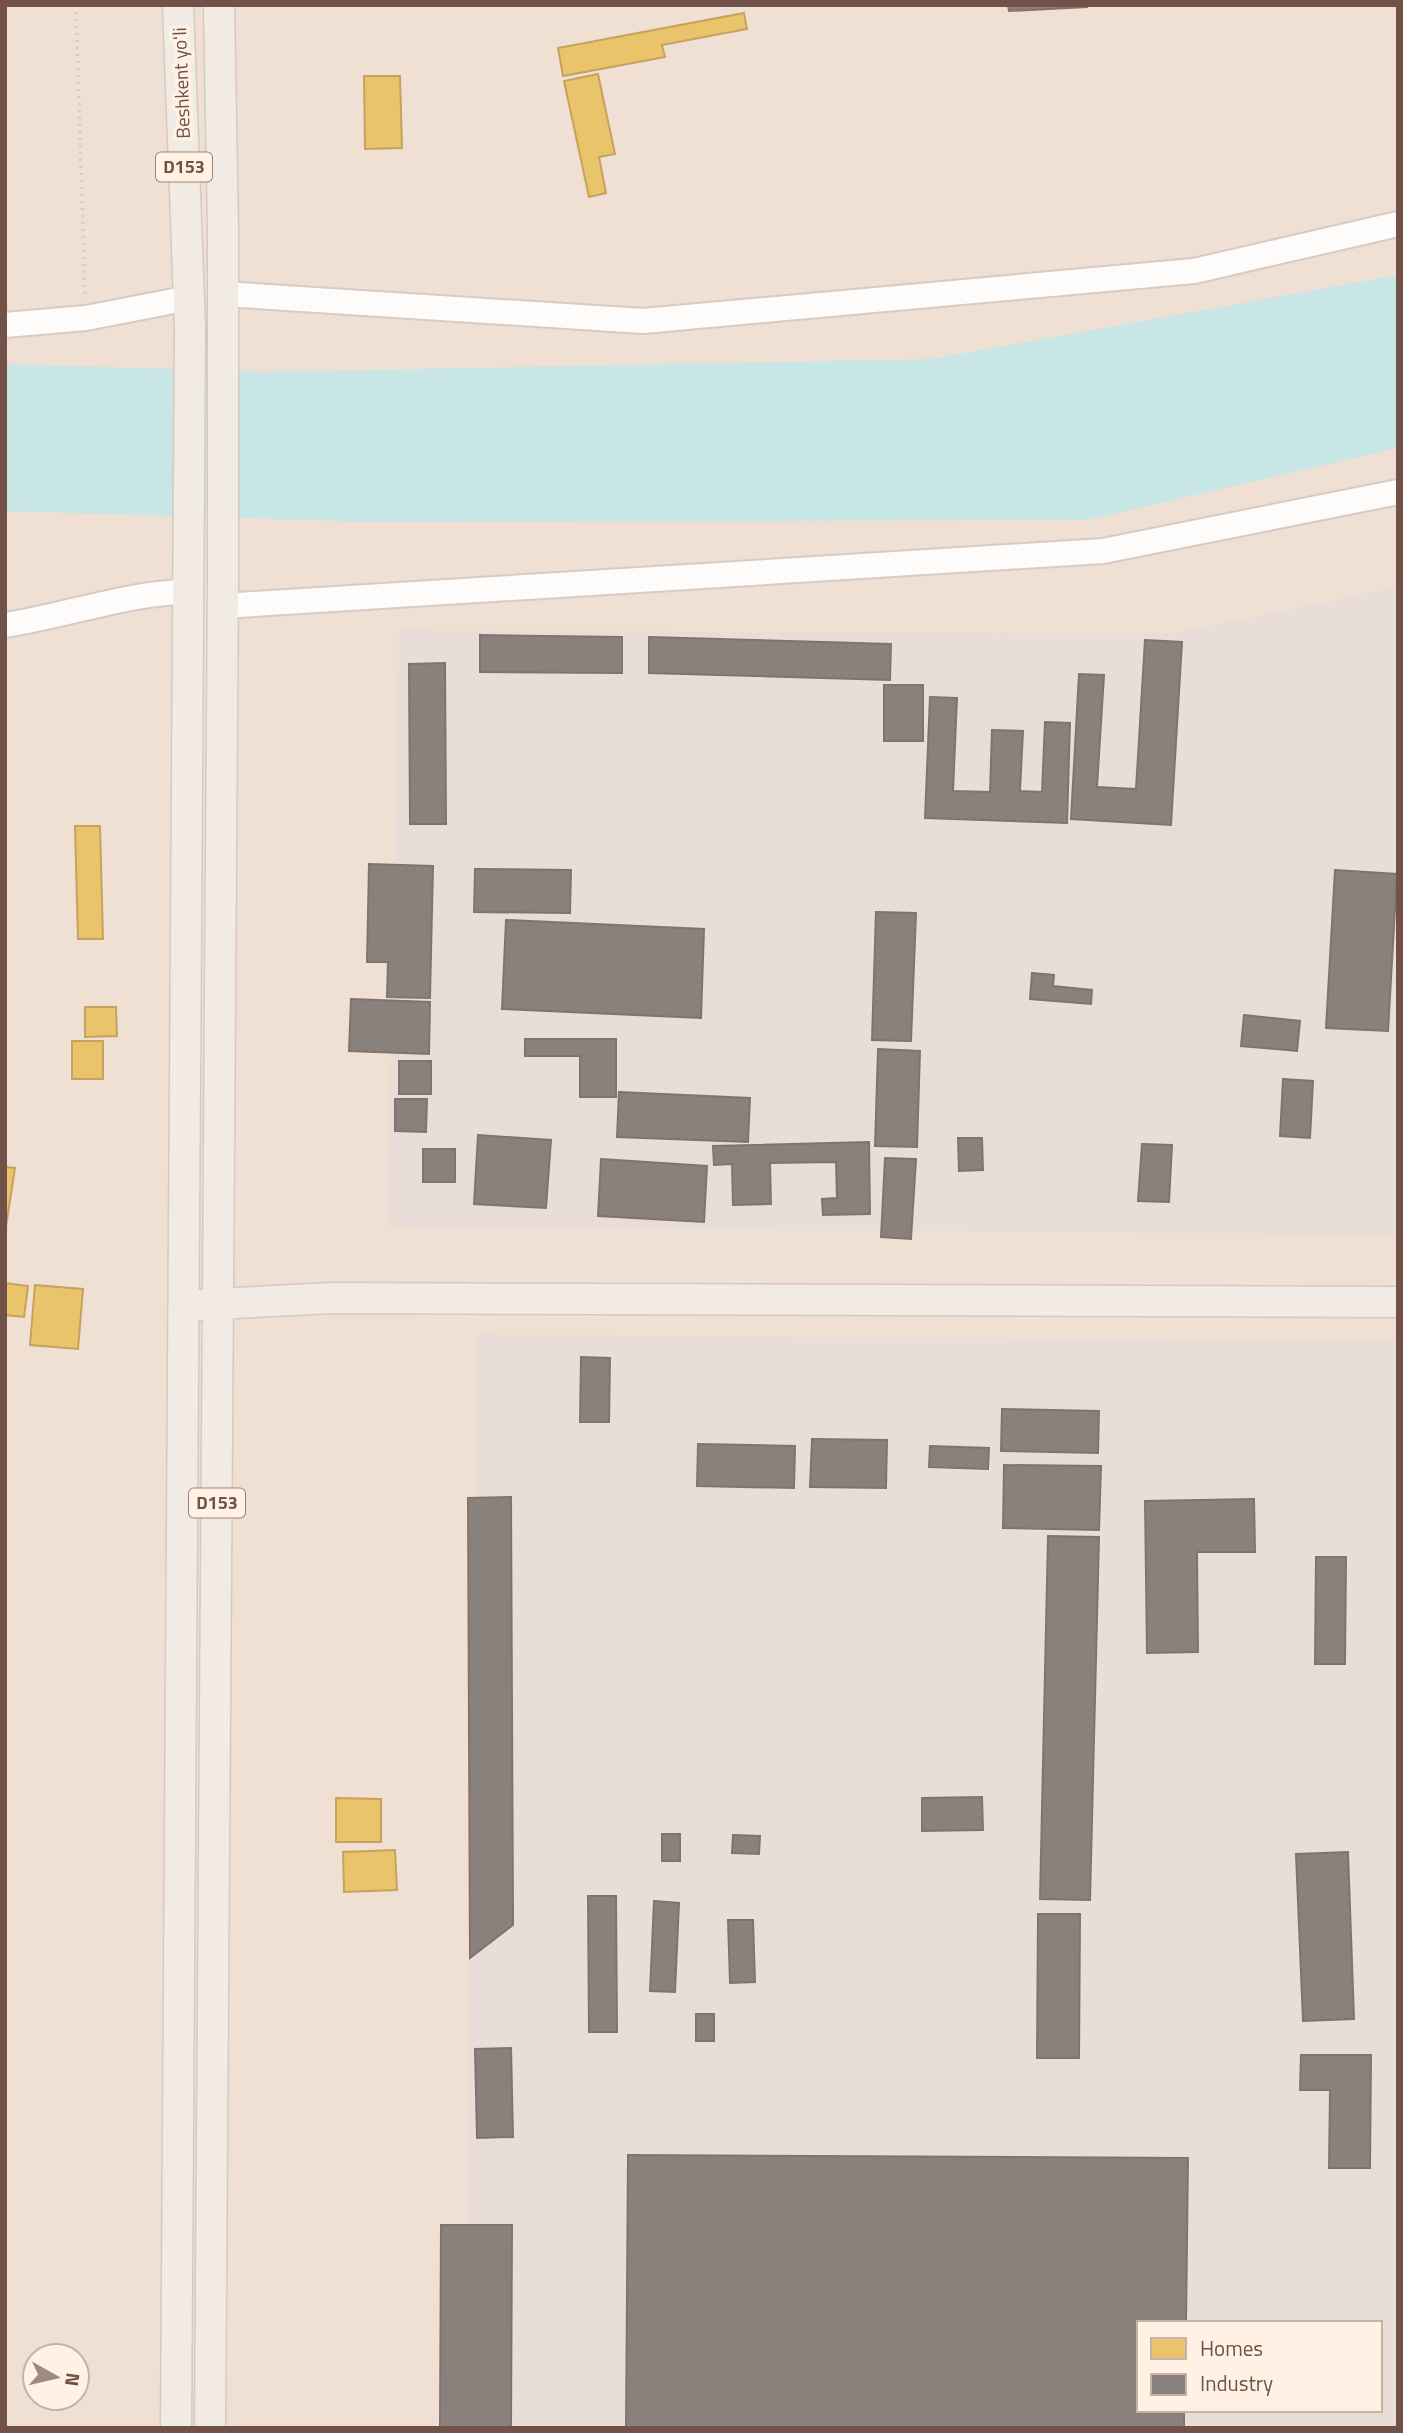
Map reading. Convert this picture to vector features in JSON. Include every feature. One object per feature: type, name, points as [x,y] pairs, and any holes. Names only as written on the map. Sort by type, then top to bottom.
[{"type":"main road","name":"Beshkent yoʻli","points":[[178,5],[190,328],[189,587]]},
{"type":"main road","name":"Beshkent yoʻli","points":[[219,5],[224,294],[223,592]]},
{"type":"main road","name":"D153","points":[[176,2428],[189,587]]},
{"type":"main road","name":"D153","points":[[210,2428],[223,592]]},
{"type":"main road","points":[[183,1304],[219,1305],[332,1298],[1398,1302]]},
{"type":"street","points":[[224,294],[643,321],[1194,271],[1398,224]]},
{"type":"street","points":[[5,325],[86,318],[189,298]]},
{"type":"street","points":[[223,592],[1103,551],[1398,492]]},
{"type":"street","points":[[5,625],[72,614],[156,592],[189,587]]},
{"type":"path","points":[[76,5],[86,318]]},
{"type":"shaded area","points":[[5,5],[1398,5],[1398,2428],[5,2428]]},
{"type":"shaded area","points":[[1398,587],[1398,1235],[387,1227],[399,630],[1172,633]]},
{"type":"shaded area","points":[[477,1334],[1398,1341],[1398,2428],[465,2428]]},
{"type":"water","points":[[1398,275],[1398,448],[1088,520],[371,522],[5,511],[5,364],[266,372],[931,359]]},
{"type":"building: Homes","points":[[744,13],[747,29],[662,45],[665,57],[563,76],[558,48]]},
{"type":"building: Homes","points":[[598,74],[615,154],[599,157],[606,193],[589,197],[564,81]]},
{"type":"building: Homes","points":[[364,76],[400,76],[402,148],[365,149]]},
{"type":"building: Homes","points":[[75,826],[100,826],[103,939],[78,939]]},
{"type":"building: Homes","points":[[85,1007],[116,1007],[117,1036],[85,1037]]},
{"type":"building: Homes","points":[[72,1041],[103,1041],[103,1079],[72,1079]]},
{"type":"building: Homes","points":[[5,1167],[15,1168],[5,1233]]},
{"type":"building: Homes","points":[[5,1283],[28,1286],[24,1317],[5,1315]]},
{"type":"building: Homes","points":[[35,1285],[83,1289],[78,1349],[30,1345]]},
{"type":"building: Homes","points":[[336,1798],[381,1799],[381,1842],[336,1842]]},
{"type":"building: Homes","points":[[395,1850],[397,1890],[344,1892],[343,1852]]},
{"type":"building: Industry","points":[[1008,5],[1087,5],[1087,7],[1009,11]]},
{"type":"building: Industry","points":[[480,635],[622,637],[622,673],[480,672]]},
{"type":"building: Industry","points":[[649,637],[891,644],[890,680],[649,673]]},
{"type":"building: Industry","points":[[1145,640],[1182,642],[1171,825],[1071,819],[1079,674],[1104,675],[1097,787],[1136,789]]},
{"type":"building: Industry","points":[[445,663],[446,824],[410,824],[409,664]]},
{"type":"building: Industry","points":[[884,685],[923,685],[923,741],[884,741]]},
{"type":"building: Industry","points":[[930,697],[957,698],[953,791],[990,792],[992,730],[1023,731],[1020,791],[1042,792],[1045,722],[1070,723],[1067,823],[925,818]]},
{"type":"building: Industry","points":[[369,864],[433,866],[430,998],[387,997],[388,962],[367,962]]},
{"type":"building: Industry","points":[[475,869],[571,870],[570,913],[474,912]]},
{"type":"building: Industry","points":[[1335,870],[1397,874],[1388,1031],[1326,1028]]},
{"type":"building: Industry","points":[[876,912],[916,913],[911,1041],[872,1040]]},
{"type":"building: Industry","points":[[506,920],[704,929],[701,1018],[502,1009]]},
{"type":"building: Industry","points":[[1032,973],[1054,975],[1053,986],[1092,990],[1091,1004],[1030,999]]},
{"type":"building: Industry","points":[[351,999],[430,1002],[429,1054],[349,1051]]},
{"type":"building: Industry","points":[[1244,1015],[1300,1021],[1297,1051],[1241,1046]]},
{"type":"building: Industry","points":[[525,1039],[616,1039],[616,1097],[580,1097],[580,1056],[525,1056]]},
{"type":"building: Industry","points":[[878,1049],[920,1051],[917,1147],[875,1146]]},
{"type":"building: Industry","points":[[399,1061],[431,1061],[431,1094],[399,1094]]},
{"type":"building: Industry","points":[[1283,1079],[1313,1081],[1310,1138],[1280,1136]]},
{"type":"building: Industry","points":[[619,1092],[750,1098],[748,1142],[617,1137]]},
{"type":"building: Industry","points":[[395,1099],[427,1099],[426,1132],[395,1131]]},
{"type":"building: Industry","points":[[478,1135],[551,1140],[546,1208],[474,1204]]},
{"type":"building: Industry","points":[[958,1138],[982,1138],[983,1170],[959,1171]]},
{"type":"building: Industry","points":[[869,1142],[870,1214],[823,1215],[822,1199],[837,1198],[836,1162],[770,1163],[771,1204],[733,1205],[732,1164],[714,1165],[713,1146]]},
{"type":"building: Industry","points":[[1142,1144],[1172,1145],[1169,1202],[1138,1201]]},
{"type":"building: Industry","points":[[423,1149],[455,1149],[455,1182],[423,1182]]},
{"type":"building: Industry","points":[[885,1158],[916,1159],[911,1239],[881,1237]]},
{"type":"building: Industry","points":[[601,1159],[707,1166],[704,1222],[598,1216]]},
{"type":"building: Industry","points":[[581,1357],[610,1358],[609,1422],[580,1422]]},
{"type":"building: Industry","points":[[1002,1409],[1099,1411],[1098,1453],[1001,1451]]},
{"type":"building: Industry","points":[[812,1439],[887,1440],[886,1488],[810,1487]]},
{"type":"building: Industry","points":[[698,1444],[795,1446],[794,1488],[697,1486]]},
{"type":"building: Industry","points":[[930,1446],[989,1448],[988,1469],[929,1467]]},
{"type":"building: Industry","points":[[1004,1465],[1101,1466],[1099,1530],[1003,1528]]},
{"type":"building: Industry","points":[[511,1497],[513,1925],[470,1958],[468,1498]]},
{"type":"building: Industry","points":[[1254,1499],[1255,1552],[1197,1552],[1198,1652],[1147,1653],[1145,1501]]},
{"type":"building: Industry","points":[[1048,1536],[1099,1537],[1090,1900],[1040,1899]]},
{"type":"building: Industry","points":[[1316,1557],[1346,1557],[1345,1664],[1315,1664]]},
{"type":"building: Industry","points":[[982,1797],[983,1830],[922,1831],[922,1798]]},
{"type":"building: Industry","points":[[662,1834],[680,1834],[680,1861],[662,1861]]},
{"type":"building: Industry","points":[[733,1835],[760,1836],[759,1854],[732,1853]]},
{"type":"building: Industry","points":[[1348,1852],[1354,2019],[1303,2021],[1296,1854]]},
{"type":"building: Industry","points":[[588,1896],[616,1896],[617,2032],[589,2032]]},
{"type":"building: Industry","points":[[654,1901],[679,1903],[675,1992],[650,1991]]},
{"type":"building: Industry","points":[[1038,1914],[1080,1914],[1079,2058],[1037,2058]]},
{"type":"building: Industry","points":[[728,1920],[753,1920],[755,1982],[730,1983]]},
{"type":"building: Industry","points":[[696,2014],[714,2014],[714,2041],[696,2041]]},
{"type":"building: Industry","points":[[511,2048],[513,2137],[477,2138],[475,2049]]},
{"type":"building: Industry","points":[[1301,2055],[1371,2055],[1370,2168],[1329,2168],[1330,2090],[1300,2090]]},
{"type":"building: Industry","points":[[628,2155],[1188,2158],[1186,2321],[1137,2321],[1137,2412],[1184,2412],[1184,2428],[626,2428]]},
{"type":"building: Industry","points":[[441,2225],[512,2225],[511,2428],[440,2428]]}]
